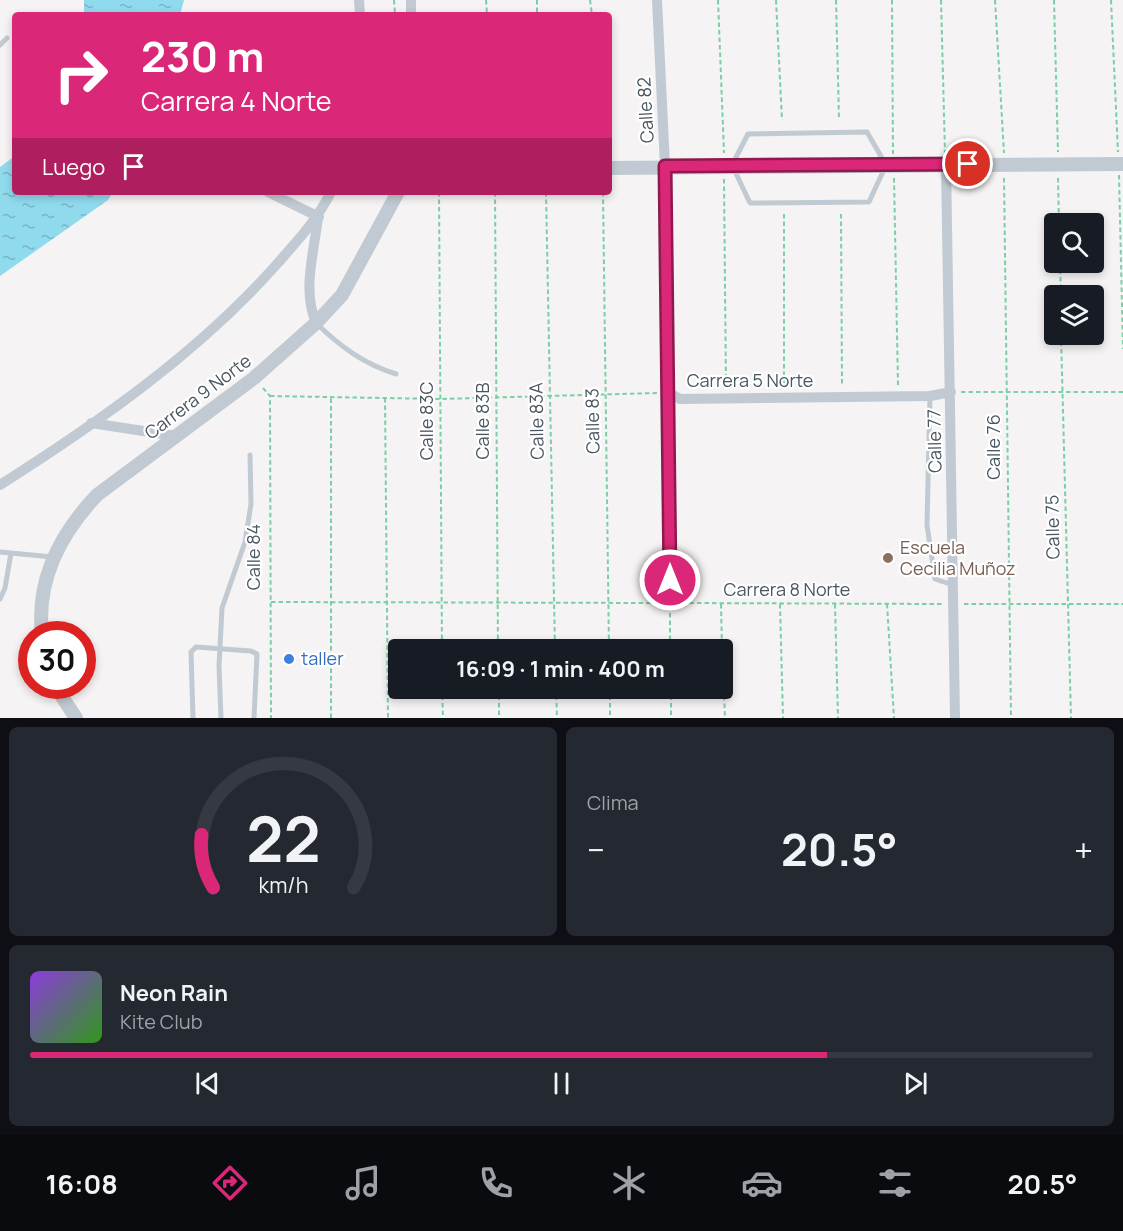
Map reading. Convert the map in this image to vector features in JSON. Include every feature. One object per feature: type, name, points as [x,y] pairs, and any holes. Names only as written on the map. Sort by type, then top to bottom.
[{"type":"street","name":"Calle 82","points":[[657,0],[665,166],[670,603]]},
{"type":"street","points":[[612,168],[665,166],[728,171],[891,165],[946,159],[1120,164]]},
{"type":"street","name":"Calle 77","points":[[946,159],[955,718]]},
{"type":"street","points":[[274,195],[319,217]]},
{"type":"street","points":[[0,485],[170,367],[253,291],[319,217],[330,195]]},
{"type":"street","name":"Carrera 9 Norte","points":[[42,621],[41,603],[53,557],[77,516],[97,495],[254,378],[316,323],[342,295],[396,195]]},
{"type":"street","points":[[316,323],[308,305],[308,292],[319,217]]},
{"type":"street","name":"Carrera 5 Norte","points":[[669,393],[680,399],[898,397],[930,396],[951,392]]},
{"type":"street","points":[[91,423],[176,435]]},
{"type":"street","points":[[64,699],[76,718]]},
{"type":"lane","points":[[0,45],[7,38]]},
{"type":"lane","points":[[867,132],[891,165],[869,202],[750,203],[728,171],[748,134],[867,132]]},
{"type":"lane","points":[[316,323],[338,345],[371,366],[396,374]]},
{"type":"lane","points":[[930,396],[927,525],[935,579],[953,585]]},
{"type":"lane","points":[[221,718],[222,608],[245,542],[251,504],[250,455]]},
{"type":"lane","points":[[0,552],[53,557]]},
{"type":"lane","points":[[0,599],[5,588],[11,553]]},
{"type":"lane","points":[[193,718],[190,652],[196,647],[251,651],[256,654],[254,718]]},
{"type":"path","points":[[718,0],[724,153]]},
{"type":"path","points":[[776,0],[782,120]]},
{"type":"path","points":[[836,0],[840,119]]},
{"type":"path","points":[[892,0],[891,165],[898,397]]},
{"type":"path","points":[[941,0],[946,159]]},
{"type":"path","points":[[995,0],[1004,153]]},
{"type":"path","points":[[1054,0],[1058,152]]},
{"type":"path","points":[[1112,0],[1120,164],[1123,349]]},
{"type":"path","points":[[726,398],[728,171]]},
{"type":"path","name":"Calle 76","points":[[1004,176],[1011,718]]},
{"type":"path","points":[[1058,176],[1059,213]]},
{"type":"path","name":"Calle 83C","points":[[439,195],[442,639]]},
{"type":"path","name":"Calle 83B","points":[[495,195],[498,639]]},
{"type":"path","name":"Calle 83A","points":[[546,195],[555,639]]},
{"type":"path","name":"Calle 83","points":[[603,195],[609,639]]},
{"type":"path","points":[[784,214],[784,398]]},
{"type":"path","points":[[841,214],[842,398]]},
{"type":"path","name":"Calle 75","points":[[1061,345],[1071,718]]},
{"type":"path","points":[[951,392],[1123,392]]},
{"type":"path","name":"Carrera 5 Norte","points":[[270,396],[440,399],[669,393]]},
{"type":"path","name":"Calle 84","points":[[270,396],[271,718]]},
{"type":"path","points":[[331,397],[333,602],[331,718]]},
{"type":"path","points":[[385,398],[387,718]]},
{"type":"path","name":"Carrera 8 Norte","points":[[271,602],[1123,604]]},
{"type":"path","points":[[670,603],[670,639]]},
{"type":"path","points":[[721,603],[722,639]]},
{"type":"path","points":[[780,603],[783,718]]},
{"type":"path","points":[[835,603],[838,718]]},
{"type":"path","points":[[887,603],[894,718]]},
{"type":"path","points":[[442,699],[443,718]]},
{"type":"path","points":[[499,699],[499,718]]},
{"type":"path","points":[[556,699],[557,718]]},
{"type":"path","points":[[610,699],[610,718]]},
{"type":"path","points":[[671,699],[671,718]]},
{"type":"path","points":[[724,699],[725,718]]},
{"type":"water","points":[[84,0],[184,0],[181,12],[84,12]]},
{"type":"water","points":[[12,158],[12,195],[111,195],[108,200],[0,276],[0,167]]},
{"type":"place","name":"Escuela Cecilia Muñoz","points":[[888,558]]},
{"type":"place","name":"taller","points":[[289,659]]},
{"type":"route","points":[[670,580],[665,166],[968,164]]}]
